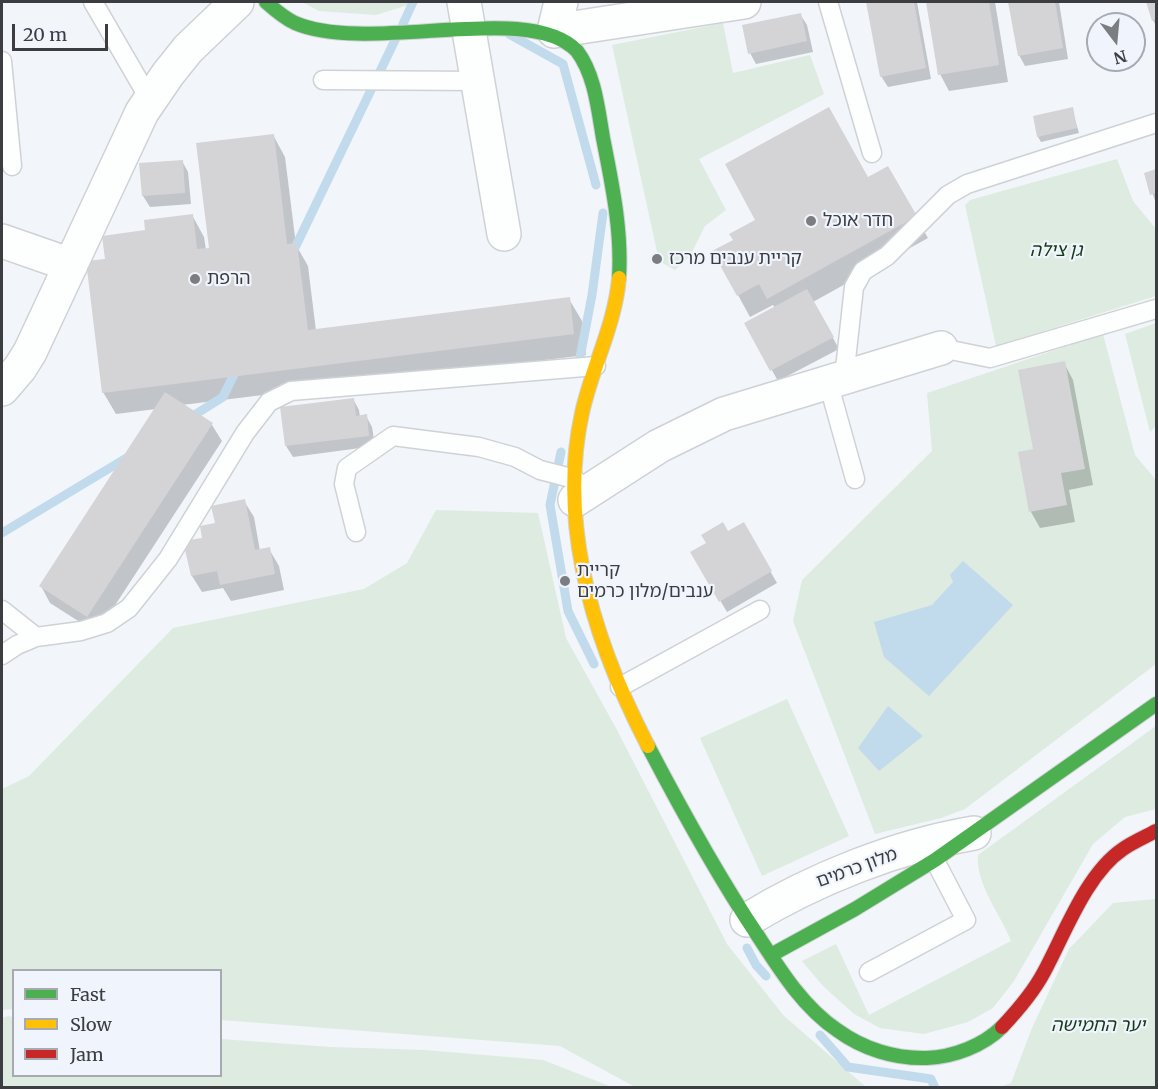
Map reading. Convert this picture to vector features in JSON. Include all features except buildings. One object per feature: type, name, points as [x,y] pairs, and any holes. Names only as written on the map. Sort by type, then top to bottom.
[{"type":"main road","points":[[266,2],[285,18],[304,27],[346,34],[466,13],[536,25],[557,16],[567,41],[577,52],[591,82],[619,228],[620,269],[616,304],[579,426],[575,490],[578,536],[588,591],[603,644],[620,687],[675,801],[713,868],[747,920],[771,955],[825,1020],[850,1039],[878,1052],[906,1058],[934,1058],[961,1052],[987,1039],[1011,1020],[1032,995],[1085,891],[1107,864],[1130,844],[1156,831]]},
{"type":"main road","name":"מלון כרמים","points":[[974,833],[1156,704]]},
{"type":"main road","name":"מלון כרמים","points":[[771,955],[865,903],[931,852]]},
{"type":"street","points":[[2,389],[30,352],[142,112],[188,50],[237,2]]},
{"type":"street","points":[[557,16],[744,2]]},
{"type":"street","points":[[466,13],[504,234]]},
{"type":"street","points":[[2,241],[71,265]]},
{"type":"street","points":[[575,490],[724,414],[941,348]]},
{"type":"street","name":"מלון כרמים","points":[[747,920],[830,877],[931,852],[974,833]]},
{"type":"lane","points":[[93,2],[150,99]]},
{"type":"lane","points":[[828,2],[872,153]]},
{"type":"lane","points":[[2,62],[12,166]]},
{"type":"lane","points":[[323,80],[478,81]]},
{"type":"lane","points":[[855,479],[836,380],[854,287],[862,271],[887,256],[948,195],[967,184],[1156,123]]},
{"type":"lane","points":[[941,348],[990,358],[1156,309]]},
{"type":"lane","points":[[2,655],[17,645],[36,637],[81,631],[107,623],[129,608],[168,560],[245,433],[269,402],[291,391],[596,366]]},
{"type":"lane","points":[[356,532],[344,484],[347,468],[393,436],[478,447],[515,457],[575,490]]},
{"type":"lane","points":[[2,610],[36,637]]},
{"type":"lane","points":[[620,687],[760,610]]},
{"type":"lane","points":[[869,972],[966,920],[931,852]]},
{"type":"green space","points":[[302,2],[418,2],[376,15],[319,11]]},
{"type":"green space","points":[[723,23],[733,73],[810,55],[824,94],[699,159],[726,210],[705,226],[690,256],[675,270],[659,261],[612,45]]},
{"type":"green space","name":"גן צילה","points":[[1117,159],[1133,201],[1156,229],[1156,296],[996,346],[965,205],[970,200]]},
{"type":"green space","points":[[1156,323],[1156,426],[1150,432],[1125,334]]},
{"type":"green space","points":[[1103,334],[1135,455],[1156,480],[1156,664],[965,809],[941,818],[875,834],[793,621],[802,580],[932,451],[927,393]]},
{"type":"green space","points":[[436,510],[538,513],[566,638],[617,730],[727,944],[784,1016],[866,1087],[635,1087],[560,1046],[222,1020],[222,969],[12,969],[12,1009],[2,1010],[2,789],[29,776],[173,628],[364,589],[407,563]]},
{"type":"green space","points":[[787,699],[849,836],[762,876],[700,738]]},
{"type":"green space","points":[[1156,726],[1156,809],[1125,817],[1093,844],[1014,981],[993,1008],[968,1022],[924,1034],[880,1028],[854,1014],[823,986],[802,961],[836,944],[869,1015],[1011,941],[984,888],[978,866],[978,855]]},
{"type":"green space","name":"יער החמישה","points":[[1156,899],[1156,1087],[997,1088],[1011,1083],[1032,1028],[1069,949],[1113,903]]},
{"type":"green space","points":[[12,1017],[12,1077],[222,1077],[222,1039],[331,1047],[425,1050],[543,1060],[612,1087],[2,1087],[2,1018]]},
{"type":"water","points":[[963,561],[1013,605],[929,696],[884,657],[874,622],[932,605],[953,582],[950,575]]},
{"type":"water","points":[[888,706],[923,736],[879,771],[858,748]]},
{"type":"waterway","points":[[403,24],[413,2]]},
{"type":"waterway","points":[[509,34],[563,64],[596,185]]},
{"type":"waterway","points":[[292,254],[397,36]]},
{"type":"waterway","points":[[578,368],[592,295],[603,213]]},
{"type":"waterway","points":[[188,419],[223,397],[238,366]]},
{"type":"waterway","points":[[561,452],[550,505],[568,611],[594,664]]},
{"type":"waterway","points":[[2,533],[128,457]]},
{"type":"waterway","points":[[747,948],[756,965],[766,976]]},
{"type":"waterway","points":[[820,1035],[848,1067],[931,1079],[935,1088]]},
{"type":"traffic: fast","points":[[266,2],[295,23],[327,31],[364,34],[486,28],[523,30],[554,36],[577,51],[592,81],[597,104],[616,207],[619,278]]},
{"type":"traffic: fast","points":[[771,955],[855,909],[935,860],[1156,704]]},
{"type":"traffic: fast","points":[[648,746],[728,890],[793,987],[825,1021],[858,1043],[891,1055],[915,1058],[957,1053],[986,1040],[1002,1027]]},
{"type":"traffic: slow","points":[[619,278],[613,312],[582,413],[576,456],[574,499],[578,542],[586,585],[598,627],[612,668],[648,746]]},
{"type":"traffic: jam","points":[[1002,1027],[1040,980],[1078,905],[1098,873],[1123,849],[1156,831]]},
{"type":"place","name":"חדר אוכל","points":[[811,221]]},
{"type":"place","name":"קריית ענבים מרכז","points":[[657,259]]},
{"type":"place","name":"הרפת","points":[[195,279]]},
{"type":"place","name":"קריית ענבים/מלון כרמים","points":[[565,581]]}]
